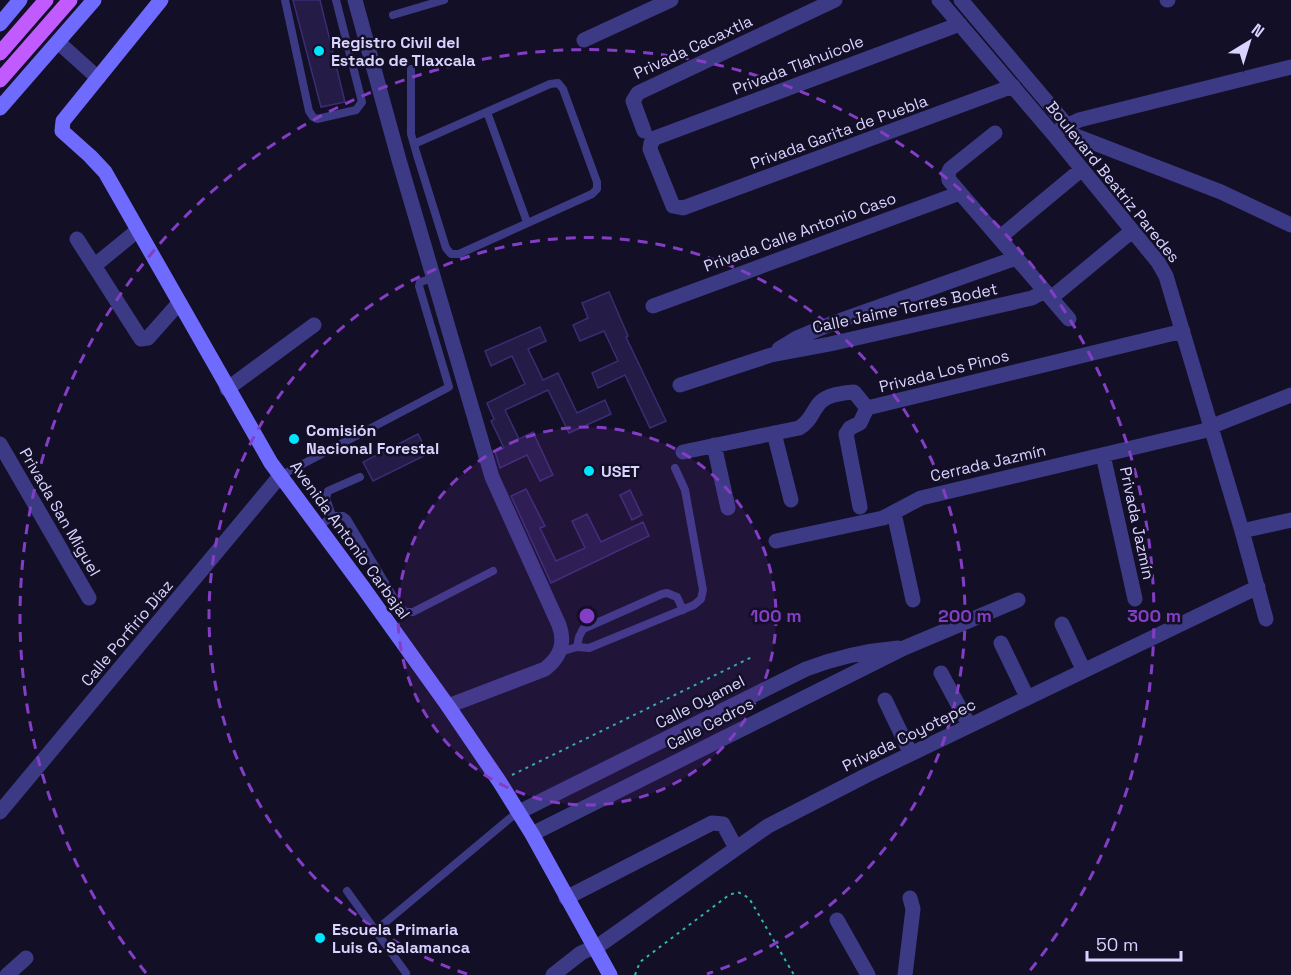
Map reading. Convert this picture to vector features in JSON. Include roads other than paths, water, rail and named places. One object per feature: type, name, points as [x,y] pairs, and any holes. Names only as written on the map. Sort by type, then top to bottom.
[{"type":"main road","points":[[0,53],[46,0]]},
{"type":"main road","points":[[0,80],[70,0]]},
{"type":"street","points":[[0,24],[20,0]]},
{"type":"street","points":[[0,108],[94,0]]},
{"type":"street","points":[[58,42],[98,78],[161,0]]},
{"type":"street","points":[[355,0],[399,160],[492,477],[559,625],[562,639],[560,652],[545,669],[448,706]]},
{"type":"street","points":[[584,40],[671,0]]},
{"type":"street","name":"Privada Cacaxtla","points":[[647,137],[633,105],[633,98],[638,93],[835,0]]},
{"type":"street","name":"Boulevard Beatriz Paredes","points":[[939,0],[1082,169],[1166,276],[1266,619]]},
{"type":"street","name":"Boulevard Beatriz Paredes","points":[[961,0],[1076,136],[1221,192],[1291,225]]},
{"type":"street","name":"Privada Tlahuicole","points":[[647,137],[655,138],[960,24]]},
{"type":"street","points":[[1054,135],[1079,120],[1291,67]]},
{"type":"street","name":"Avenida Antonio Carbajal","points":[[98,78],[63,121],[60,128],[105,172],[227,389],[280,476],[362,586],[499,781],[532,834],[610,975]]},
{"type":"street","name":"Privada Garita de Puebla","points":[[647,137],[671,203],[676,208],[683,208],[1013,86]]},
{"type":"street","points":[[995,133],[948,171],[949,180],[1069,319]]},
{"type":"street","points":[[999,238],[1082,169]]},
{"type":"street","name":"Privada Calle Antonio Caso","points":[[652,306],[960,193]]},
{"type":"street","points":[[94,266],[138,230]]},
{"type":"street","name":"Calle Jaime Torres Bodet","points":[[680,386],[771,355],[1048,295],[1132,231]]},
{"type":"street","points":[[77,239],[141,339],[148,338],[179,303]]},
{"type":"street","name":"Calle Jaime Torres Bodet","points":[[771,355],[797,338],[833,323],[1016,258]]},
{"type":"street","points":[[227,389],[314,325]]},
{"type":"street","name":"Privada Los Pinos","points":[[683,452],[803,426],[821,400],[826,397],[854,392],[867,408],[1183,331]]},
{"type":"street","name":"Cerrada Jazmín","points":[[776,541],[883,518],[921,498],[1212,428],[1291,395]]},
{"type":"street","points":[[860,507],[846,434],[850,428],[860,423],[867,408]]},
{"type":"street","points":[[774,433],[791,500]]},
{"type":"street","name":"Privada San Miguel","points":[[0,444],[89,598]]},
{"type":"street","points":[[714,445],[728,508]]},
{"type":"street","name":"Privada Jazmín","points":[[1103,454],[1135,599]]},
{"type":"street","name":"Calle Porfirio Díaz","points":[[0,812],[280,476]]},
{"type":"street","points":[[894,513],[913,600]]},
{"type":"street","points":[[1242,531],[1291,520]]},
{"type":"street","name":"Privada Coyotepec","points":[[553,975],[581,953],[601,944],[755,834],[802,808],[1083,669],[1258,586]]},
{"type":"street","name":"Calle Cedros","points":[[532,834],[904,648],[1018,600]]},
{"type":"street","points":[[1062,624],[1083,669]]},
{"type":"street","points":[[1001,643],[1027,697]]},
{"type":"street","name":"Calle Oyamel","points":[[519,812],[806,669],[868,650],[904,648]]},
{"type":"street","points":[[941,673],[969,725]]},
{"type":"street","points":[[885,700],[911,754]]},
{"type":"street","points":[[713,715],[724,737]]},
{"type":"street","points":[[566,898],[712,823],[723,824],[736,848]]},
{"type":"street","points":[[905,975],[913,909],[909,898]]},
{"type":"street","points":[[837,921],[868,975]]},
{"type":"street","points":[[7,975],[26,958]]},
{"type":"lane","points":[[285,0],[309,111],[317,119],[356,110],[362,102],[336,0]]},
{"type":"lane","points":[[393,15],[444,0]]},
{"type":"lane","points":[[411,69],[411,132],[414,144],[417,155],[446,248],[451,254],[459,254],[595,192],[598,185],[563,89],[558,83],[550,84],[414,144]]},
{"type":"lane","points":[[487,112],[527,222]]},
{"type":"lane","points":[[399,160],[417,155]]},
{"type":"lane","points":[[280,476],[449,387],[418,286],[420,282],[434,278]]},
{"type":"lane","points":[[560,652],[578,647],[589,648],[683,610],[698,603],[701,599],[703,590],[685,490],[675,468]]},
{"type":"lane","points":[[332,516],[326,498],[328,491],[360,477]]},
{"type":"lane","points":[[318,528],[332,516],[343,516],[349,521],[400,608],[406,612],[413,612],[493,571]]},
{"type":"lane","points":[[578,647],[579,637],[586,627],[662,594],[677,597],[683,610]]},
{"type":"lane","points":[[375,931],[519,812]]},
{"type":"lane","points":[[346,891],[406,973]]},
{"type":"place","name":"Registro Civil del Estado de Tlaxcala","points":[[319,51]]},
{"type":"place","name":"Comisión Nacional Forestal","points":[[294,439]]},
{"type":"place","name":"USET","points":[[589,471]]},
{"type":"place","name":"Escuela Primaria Luis G. Salamanca","points":[[320,938]]}]
